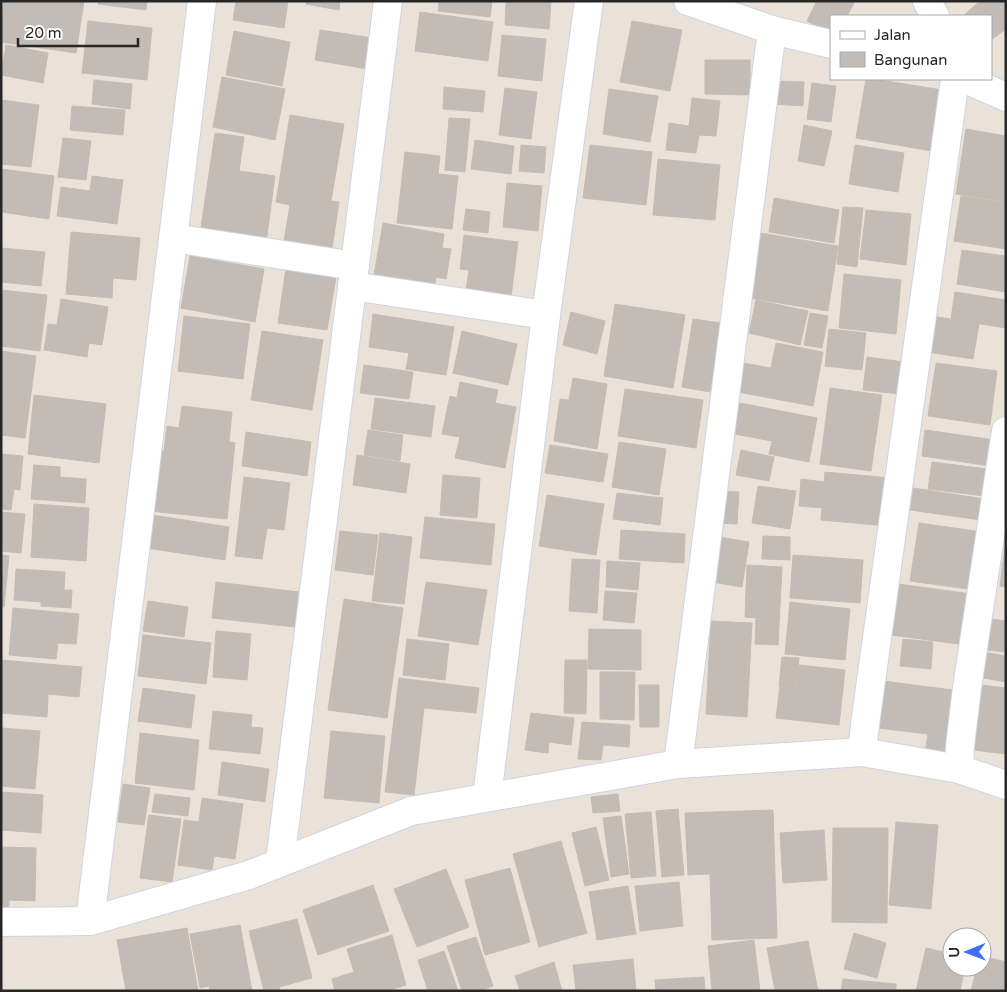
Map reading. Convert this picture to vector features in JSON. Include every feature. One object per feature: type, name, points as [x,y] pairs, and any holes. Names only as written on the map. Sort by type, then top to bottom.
[{"type":"street","points":[[90,921],[202,1]]},
{"type":"street","points":[[280,862],[388,1]]},
{"type":"street","points":[[487,797],[546,314],[589,1]]},
{"type":"street","points":[[688,1],[772,30],[830,44]]},
{"type":"street","points":[[927,1],[934,15]]},
{"type":"street","points":[[678,764],[772,30]]},
{"type":"street","points":[[862,752],[955,80]]},
{"type":"street","points":[[967,80],[1006,97]]},
{"type":"street","points":[[173,238],[546,314]]},
{"type":"street","points":[[959,769],[967,688],[1006,431]]},
{"type":"street","points":[[1,922],[90,921],[249,875],[411,811],[678,764],[862,752],[959,769],[1006,785]]},
{"type":"building","points":[[4,1],[84,1],[76,53],[1,42],[1,15]]},
{"type":"building","points":[[99,1],[147,1],[146,10],[98,4]]},
{"type":"building","points":[[236,1],[288,1],[284,28],[233,20]]},
{"type":"building","points":[[306,1],[340,1],[339,10],[306,4]]},
{"type":"building","points":[[439,1],[492,1],[490,17],[438,11]]},
{"type":"building","points":[[506,1],[551,1],[549,29],[505,25]]},
{"type":"building","points":[[817,1],[855,1],[848,15],[830,15],[830,32],[807,21]]},
{"type":"building","points":[[980,1],[1006,1],[1006,29],[992,39],[992,15],[964,15]]},
{"type":"building","points":[[420,12],[493,22],[488,61],[415,51]]},
{"type":"building","points":[[88,21],[152,28],[147,80],[82,73]]},
{"type":"building","points":[[632,21],[682,30],[670,91],[620,82]]},
{"type":"building","points":[[320,30],[373,38],[368,69],[315,60]]},
{"type":"building","points":[[234,31],[290,42],[282,86],[226,75]]},
{"type":"building","points":[[502,35],[546,39],[542,81],[498,76]]},
{"type":"building","points":[[6,45],[48,53],[43,83],[1,75]]},
{"type":"building","points":[[705,60],[750,60],[750,95],[705,94]]},
{"type":"building","points":[[222,77],[285,89],[275,140],[213,127]]},
{"type":"building","points":[[94,80],[132,84],[130,109],[92,104]]},
{"type":"building","points":[[866,80],[880,80],[942,90],[932,151],[856,138]]},
{"type":"building","points":[[774,81],[804,82],[803,106],[773,104]]},
{"type":"building","points":[[812,83],[836,86],[831,122],[807,119]]},
{"type":"building","points":[[444,87],[485,91],[483,112],[443,109]]},
{"type":"building","points":[[505,88],[537,92],[531,139],[499,135]]},
{"type":"building","points":[[609,89],[658,96],[650,142],[603,134]]},
{"type":"building","points":[[692,98],[720,101],[716,136],[699,135],[696,153],[666,150],[669,123],[689,126]]},
{"type":"building","points":[[1,100],[39,105],[31,167],[1,164]]},
{"type":"building","points":[[72,106],[125,110],[123,135],[70,130]]},
{"type":"building","points":[[290,115],[344,124],[331,201],[339,202],[331,255],[283,247],[290,205],[276,202]]},
{"type":"building","points":[[449,118],[470,119],[465,172],[445,170]]},
{"type":"building","points":[[804,125],[832,131],[824,166],[798,161]]},
{"type":"building","points":[[966,129],[1006,136],[1006,202],[956,194]]},
{"type":"building","points":[[215,133],[244,137],[239,171],[275,176],[266,243],[200,234]]},
{"type":"building","points":[[63,138],[91,141],[86,180],[58,177]]},
{"type":"building","points":[[475,140],[514,146],[511,174],[471,169]]},
{"type":"building","points":[[521,145],[546,147],[544,173],[519,171]]},
{"type":"building","points":[[590,145],[652,152],[646,205],[583,198]]},
{"type":"building","points":[[855,145],[904,153],[898,192],[849,184]]},
{"type":"building","points":[[405,152],[440,156],[438,174],[458,176],[452,229],[397,223]]},
{"type":"building","points":[[658,159],[720,165],[715,220],[653,215]]},
{"type":"building","points":[[1,169],[54,176],[49,219],[1,212]]},
{"type":"building","points":[[92,176],[123,180],[117,224],[57,216],[61,187],[90,191]]},
{"type":"building","points":[[507,183],[542,186],[538,231],[503,227]]},
{"type":"building","points":[[961,196],[1006,203],[1006,249],[954,241]]},
{"type":"building","points":[[774,198],[839,210],[834,243],[769,232]]},
{"type":"building","points":[[843,207],[863,208],[857,267],[837,264]]},
{"type":"building","points":[[466,209],[490,212],[488,233],[463,230]]},
{"type":"building","points":[[866,210],[911,214],[906,265],[860,259]]},
{"type":"building","points":[[383,223],[444,234],[442,248],[451,249],[446,279],[436,277],[434,291],[373,281]]},
{"type":"building","points":[[71,232],[140,238],[136,280],[113,278],[112,298],[66,294]]},
{"type":"building","points":[[754,232],[838,246],[828,311],[743,297]]},
{"type":"building","points":[[464,235],[518,242],[511,297],[466,291],[469,270],[460,269]]},
{"type":"building","points":[[1,248],[45,252],[41,286],[1,282]]},
{"type":"building","points":[[962,250],[1006,256],[1006,292],[957,284]]},
{"type":"building","points":[[190,256],[264,269],[255,322],[181,308]]},
{"type":"building","points":[[286,268],[336,277],[327,330],[278,323]]},
{"type":"building","points":[[844,274],[901,280],[896,334],[839,328]]},
{"type":"building","points":[[1,290],[47,295],[40,351],[1,346]]},
{"type":"building","points":[[955,292],[1006,300],[1006,328],[951,319]]},
{"type":"building","points":[[61,299],[108,307],[102,345],[89,343],[87,357],[44,350],[48,324],[57,325]]},
{"type":"building","points":[[756,300],[808,311],[800,345],[749,333]]},
{"type":"building","points":[[615,304],[685,315],[673,388],[604,376]]},
{"type":"building","points":[[571,312],[605,321],[597,354],[563,345]]},
{"type":"building","points":[[810,313],[828,316],[822,348],[804,345]]},
{"type":"building","points":[[373,314],[454,327],[446,375],[406,369],[409,353],[369,347]]},
{"type":"building","points":[[184,316],[250,324],[243,379],[178,371]]},
{"type":"building","points":[[932,316],[979,324],[973,359],[927,352]]},
{"type":"building","points":[[693,319],[721,323],[710,392],[682,387]]},
{"type":"building","points":[[829,329],[866,333],[862,370],[825,366]]},
{"type":"building","points":[[262,331],[323,340],[312,410],[251,400]]},
{"type":"building","points":[[462,331],[517,344],[508,385],[453,373]]},
{"type":"building","points":[[776,343],[823,352],[813,406],[738,392],[743,363],[771,368]]},
{"type":"building","points":[[1,351],[36,356],[25,438],[1,435]]},
{"type":"building","points":[[867,357],[904,362],[900,394],[863,390]]},
{"type":"building","points":[[936,363],[997,371],[990,425],[928,416]]},
{"type":"building","points":[[364,365],[413,372],[409,399],[360,393]]},
{"type":"building","points":[[573,378],[607,384],[597,449],[554,441],[560,399],[569,400]]},
{"type":"building","points":[[460,382],[498,390],[495,403],[516,407],[505,468],[455,458],[460,437],[442,434],[450,396],[457,398]]},
{"type":"building","points":[[830,388],[882,395],[871,471],[820,464]]},
{"type":"building","points":[[625,389],[703,400],[696,448],[618,436]]},
{"type":"building","points":[[34,395],[106,404],[99,463],[28,454]]},
{"type":"building","points":[[375,398],[435,406],[431,437],[371,429]]},
{"type":"building","points":[[740,403],[817,418],[809,462],[769,454],[772,441],[734,434]]},
{"type":"building","points":[[182,406],[232,412],[229,442],[235,443],[227,519],[150,511],[157,450],[164,451],[167,426],[179,428]]},
{"type":"building","points":[[368,430],[403,435],[400,461],[364,455]]},
{"type":"building","points":[[925,430],[995,440],[991,466],[922,456]]},
{"type":"building","points":[[246,432],[311,442],[307,476],[242,466]]},
{"type":"building","points":[[619,442],[666,449],[659,495],[612,487]]},
{"type":"building","points":[[550,445],[608,454],[603,482],[545,473]]},
{"type":"building","points":[[741,450],[774,457],[769,481],[736,475]]},
{"type":"building","points":[[1,454],[23,456],[20,490],[14,489],[11,510],[1,509]]},
{"type":"building","points":[[357,455],[410,464],[406,493],[353,485]]},
{"type":"building","points":[[932,462],[995,470],[992,497],[928,489]]},
{"type":"building","points":[[34,465],[60,467],[60,477],[86,479],[85,503],[31,499]]},
{"type":"building","points":[[825,472],[891,478],[887,526],[821,520],[822,508],[799,506],[801,479],[824,482]]},
{"type":"building","points":[[443,475],[480,478],[477,518],[440,515]]},
{"type":"building","points":[[244,477],[290,483],[284,530],[267,528],[262,559],[235,556]]},
{"type":"building","points":[[758,486],[796,491],[790,529],[752,523]]},
{"type":"building","points":[[913,488],[991,500],[988,521],[910,510]]},
{"type":"building","points":[[719,491],[739,492],[737,524],[717,523]]},
{"type":"building","points":[[617,493],[663,498],[660,525],[613,519]]},
{"type":"building","points":[[547,495],[604,504],[596,555],[539,546]]},
{"type":"building","points":[[34,504],[89,508],[86,561],[31,557]]},
{"type":"building","points":[[1,512],[25,514],[21,553],[1,551]]},
{"type":"building","points":[[152,515],[229,527],[225,560],[147,548]]},
{"type":"building","points":[[425,517],[495,524],[491,565],[420,558]]},
{"type":"building","points":[[919,523],[982,532],[975,590],[910,581]]},
{"type":"building","points":[[621,530],[685,534],[684,563],[619,559]]},
{"type":"building","points":[[340,531],[378,535],[373,575],[335,570]]},
{"type":"building","points":[[380,533],[412,537],[404,604],[372,601]]},
{"type":"building","points":[[763,536],[790,537],[790,560],[762,559]]},
{"type":"building","points":[[719,537],[749,542],[742,587],[712,582]]},
{"type":"building","points":[[1006,539],[1006,587],[1000,586]]},
{"type":"building","points":[[1,555],[9,556],[4,607],[1,607]]},
{"type":"building","points":[[793,555],[863,560],[860,603],[790,598]]},
{"type":"building","points":[[572,559],[600,560],[597,613],[569,611]]},
{"type":"building","points":[[607,561],[640,563],[638,590],[606,587]]},
{"type":"building","points":[[747,565],[782,567],[778,645],[755,644],[756,618],[745,617]]},
{"type":"building","points":[[16,569],[65,572],[64,590],[72,590],[71,608],[41,606],[41,602],[14,600]]},
{"type":"building","points":[[216,582],[299,592],[295,627],[212,618]]},
{"type":"building","points":[[426,582],[487,590],[478,645],[418,636]]},
{"type":"building","points":[[898,584],[972,594],[966,645],[891,635]]},
{"type":"building","points":[[605,591],[637,593],[634,623],[603,620]]},
{"type":"building","points":[[344,599],[403,608],[387,718],[328,710]]},
{"type":"building","points":[[148,601],[188,607],[184,637],[143,631]]},
{"type":"building","points":[[790,602],[850,609],[845,660],[785,654]]},
{"type":"building","points":[[13,608],[79,614],[76,644],[58,643],[56,659],[9,655]]},
{"type":"building","points":[[982,618],[1006,621],[1006,652],[979,649]]},
{"type":"building","points":[[711,621],[752,623],[747,717],[706,714]]},
{"type":"building","points":[[589,629],[641,630],[641,670],[588,669]]},
{"type":"building","points":[[216,631],[251,634],[247,680],[213,677]]},
{"type":"building","points":[[143,635],[211,643],[206,684],[138,676]]},
{"type":"building","points":[[407,639],[449,644],[445,680],[403,675]]},
{"type":"building","points":[[903,639],[933,642],[931,669],[900,666]]},
{"type":"building","points":[[982,652],[1006,656],[1006,682],[978,677]]},
{"type":"building","points":[[782,657],[799,658],[796,687],[779,686]]},
{"type":"building","points":[[1,660],[82,667],[79,697],[48,694],[47,717],[1,713]]},
{"type":"building","points":[[565,660],[587,660],[586,714],[564,713]]},
{"type":"building","points":[[799,665],[845,670],[839,725],[776,718],[780,686],[797,687]]},
{"type":"building","points":[[600,672],[635,672],[634,720],[600,719]]},
{"type":"building","points":[[399,678],[479,688],[476,713],[424,708],[414,795],[385,792]]},
{"type":"building","points":[[883,681],[960,691],[953,756],[925,753],[928,734],[877,728]]},
{"type":"building","points":[[973,684],[1006,688],[1006,754],[965,749]]},
{"type":"building","points":[[639,685],[659,685],[659,727],[640,727]]},
{"type":"building","points":[[143,688],[195,695],[191,728],[138,721]]},
{"type":"building","points":[[213,711],[252,715],[251,727],[263,728],[260,754],[209,749]]},
{"type":"building","points":[[531,713],[574,718],[571,745],[549,742],[548,753],[525,750]]},
{"type":"building","points":[[582,722],[630,725],[629,747],[603,745],[601,760],[578,759]]},
{"type":"building","points":[[1,728],[40,731],[35,789],[1,786]]},
{"type":"building","points":[[331,731],[385,736],[379,803],[324,798]]},
{"type":"building","points":[[140,733],[199,740],[194,790],[135,783]]},
{"type":"building","points":[[222,762],[269,769],[265,802],[218,795]]},
{"type":"building","points":[[123,784],[150,788],[144,825],[118,822]]},
{"type":"building","points":[[1,792],[43,795],[41,833],[1,830]]},
{"type":"building","points":[[155,794],[190,798],[188,816],[152,812]]},
{"type":"building","points":[[618,794],[620,811],[593,813],[591,797]]},
{"type":"building","points":[[202,798],[243,804],[235,859],[214,856],[212,870],[178,865],[184,820],[199,822]]},
{"type":"building","points":[[678,809],[684,875],[662,877],[656,811]]},
{"type":"building","points":[[773,810],[777,938],[712,940],[710,874],[688,875],[685,813]]},
{"type":"building","points":[[651,812],[656,876],[631,878],[625,814]]},
{"type":"building","points":[[149,815],[181,819],[172,882],[140,878]]},
{"type":"building","points":[[621,816],[629,874],[611,877],[603,818]]},
{"type":"building","points":[[896,822],[938,825],[931,909],[889,905]]},
{"type":"building","points":[[596,827],[609,880],[585,886],[572,833]]},
{"type":"building","points":[[833,828],[888,828],[887,923],[832,922]]},
{"type":"building","points":[[824,830],[827,880],[783,883],[780,833]]},
{"type":"building","points":[[561,841],[587,933],[539,947],[513,854]]},
{"type":"building","points":[[1,847],[36,848],[35,901],[9,900],[9,914],[1,913]]},
{"type":"building","points":[[510,868],[530,942],[485,955],[465,880]]},
{"type":"building","points":[[446,869],[469,927],[417,947],[394,889]]},
{"type":"building","points":[[679,882],[683,926],[640,931],[635,886]]},
{"type":"building","points":[[373,885],[389,931],[318,955],[303,910]]},
{"type":"building","points":[[628,886],[636,934],[597,940],[589,892]]},
{"type":"building","points":[[297,919],[312,978],[279,987],[280,991],[264,991],[249,931]]},
{"type":"building","points":[[240,925],[252,991],[210,991],[209,986],[200,988],[190,934]]},
{"type":"building","points":[[187,928],[198,991],[126,991],[117,940]]},
{"type":"building","points":[[854,933],[886,943],[877,978],[844,969]]},
{"type":"building","points":[[392,935],[406,985],[386,991],[335,991],[332,979],[354,972],[347,949]]},
{"type":"building","points":[[476,937],[493,986],[480,991],[462,991],[447,946]]},
{"type":"building","points":[[754,940],[760,991],[712,991],[708,946]]},
{"type":"building","points":[[808,941],[818,991],[775,991],[767,948]]},
{"type":"building","points":[[926,948],[942,952],[942,977],[963,977],[960,991],[916,991]]},
{"type":"building","points":[[444,951],[458,991],[428,991],[418,960]]},
{"type":"building","points":[[992,958],[1006,962],[1006,991],[971,991],[974,977],[992,977]]},
{"type":"building","points":[[633,959],[636,991],[576,991],[573,965]]},
{"type":"building","points":[[554,962],[562,991],[520,991],[515,976]]},
{"type":"building","points":[[704,977],[705,991],[656,991],[655,980]]},
{"type":"building","points":[[843,979],[896,984],[896,991],[841,991]]}]
